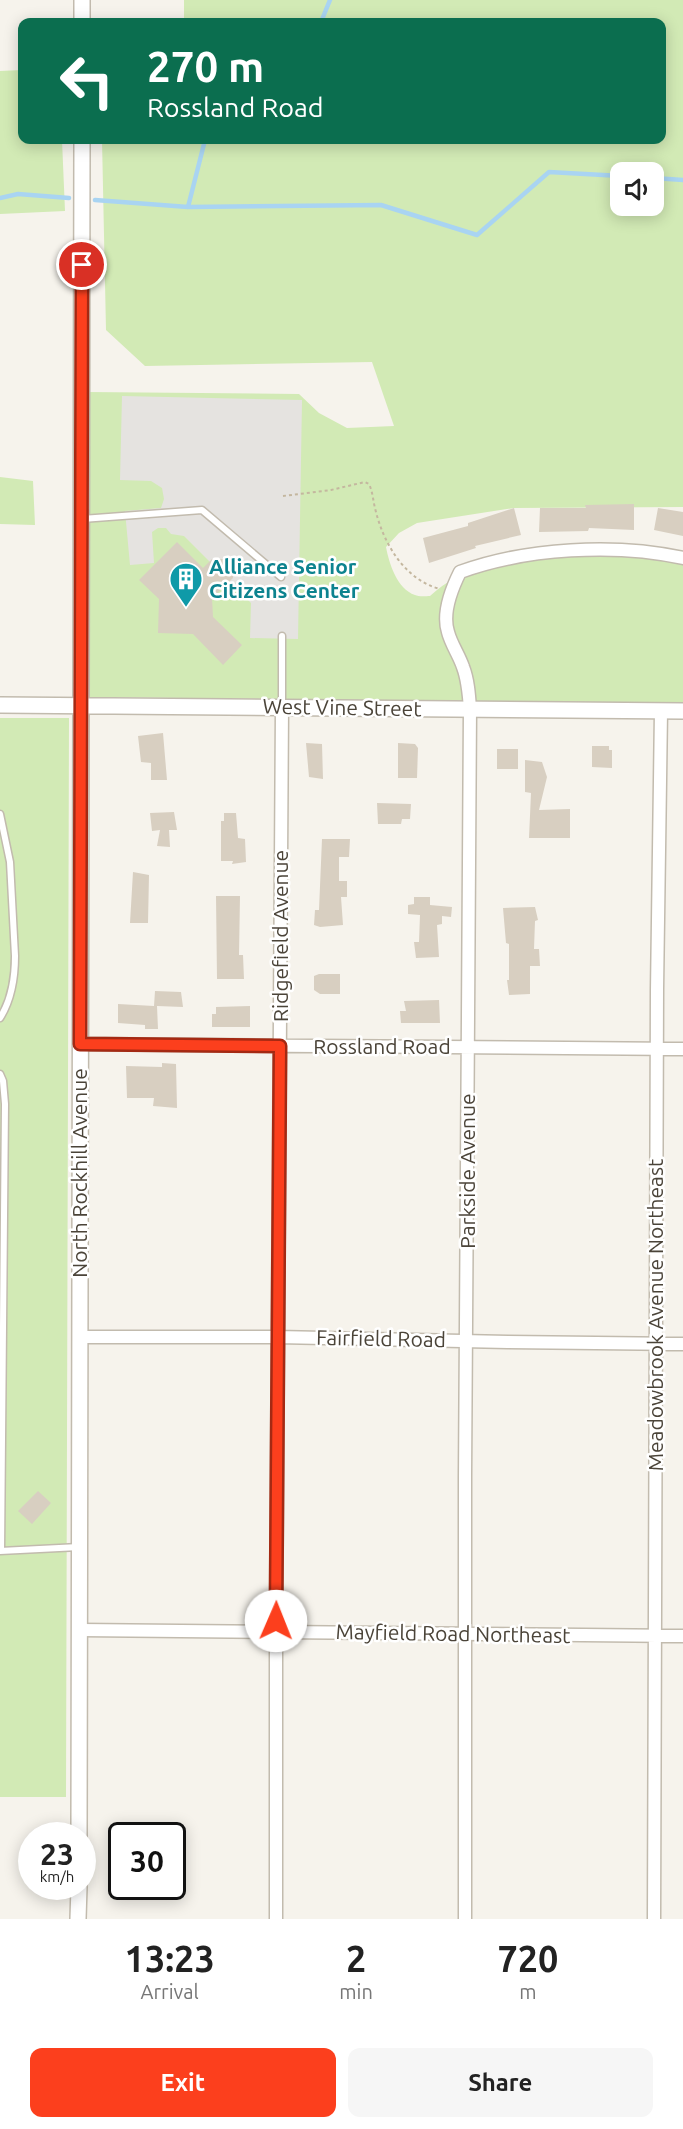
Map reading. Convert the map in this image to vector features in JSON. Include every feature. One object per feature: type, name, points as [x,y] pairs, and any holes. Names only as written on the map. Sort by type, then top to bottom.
[{"type":"street","points":[[82,0],[82,18]]},
{"type":"street","name":"North Rockhill Avenue","points":[[79,1822],[82,144]]},
{"type":"street","points":[[451,592],[460,572],[494,561],[541,553],[638,551],[683,558]]},
{"type":"street","name":"Parkside Avenue","points":[[451,592],[447,609],[447,630],[464,668],[469,687],[470,709],[465,1477],[465,1919]]},
{"type":"street","name":"West Vine Street","points":[[0,705],[683,711]]},
{"type":"street","name":"Ridgefield Avenue","points":[[276,1919],[282,707]]},
{"type":"street","name":"Meadowbrook Avenue Northeast","points":[[654,1919],[657,1049],[661,711]]},
{"type":"street","name":"Rossland Road","points":[[80,1044],[683,1049]]},
{"type":"street","name":"Fairfield Road","points":[[80,1337],[278,1337],[683,1344]]},
{"type":"street","name":"Mayfield Road Northeast","points":[[80,1630],[683,1636]]},
{"type":"street","points":[[78,1919],[79,1900]]},
{"type":"lane","points":[[82,519],[202,510],[281,577]]},
{"type":"lane","points":[[282,636],[282,707]]},
{"type":"lane","points":[[0,814],[10,862],[15,964],[10,998],[0,1017]]},
{"type":"lane","points":[[0,1074],[3,1081],[5,1104],[1,1551],[80,1546]]},
{"type":"path","points":[[283,496],[331,490],[364,482],[369,484],[384,537],[404,568],[430,587],[451,592]]},
{"type":"green space","points":[[184,0],[683,0],[683,507],[514,508],[417,523],[399,533],[386,547],[392,568],[399,581],[409,592],[417,596],[430,596],[449,581],[471,571],[501,563],[605,556],[683,563],[683,703],[85,697],[87,392],[299,394],[319,413],[347,428],[394,426],[372,362],[145,366],[106,330],[102,144],[666,144],[666,18],[184,18]]},
{"type":"green space","points":[[18,70],[18,144],[62,144],[65,211],[0,214],[0,71]]},
{"type":"green space","points":[[0,477],[33,481],[35,525],[0,524]]},
{"type":"green space","points":[[0,718],[69,718],[66,1797],[0,1797]]},
{"type":"shaded area","points":[[122,396],[302,400],[298,639],[250,638],[251,603],[184,536],[171,534],[166,528],[158,528],[152,532],[154,563],[130,565],[125,511],[161,508],[164,499],[162,488],[151,481],[120,480]]},
{"type":"building","points":[[634,504],[634,530],[589,528],[588,531],[539,532],[540,508],[586,508],[585,505]]},
{"type":"building","points":[[514,508],[521,535],[475,546],[476,548],[429,563],[423,538],[468,526],[468,523]]},
{"type":"building","points":[[658,508],[683,512],[683,536],[654,530]]},
{"type":"building","name":"Alliance Senior Citizens Center","points":[[177,542],[203,568],[212,559],[233,559],[233,578],[212,598],[213,617],[242,645],[223,665],[193,634],[158,633],[159,599],[139,580]]},
{"type":"building","points":[[163,733],[167,780],[151,780],[151,763],[141,762],[138,736]]},
{"type":"building","points":[[306,743],[322,744],[323,779],[309,777]]},
{"type":"building","points":[[398,743],[415,744],[418,748],[417,778],[398,778]]},
{"type":"building","points":[[592,746],[609,746],[609,750],[612,750],[612,768],[592,767]]},
{"type":"building","points":[[497,749],[518,749],[518,769],[497,769]]},
{"type":"building","points":[[525,760],[542,762],[547,777],[539,810],[570,809],[570,838],[529,838],[531,793],[525,792]]},
{"type":"building","points":[[377,803],[411,804],[410,819],[402,819],[401,824],[378,824]]},
{"type":"building","points":[[174,812],[177,830],[169,830],[170,847],[157,846],[160,830],[152,831],[150,813]]},
{"type":"building","points":[[224,813],[236,813],[238,838],[245,839],[246,862],[232,864],[233,861],[221,861],[221,821],[224,821]]},
{"type":"building","points":[[322,839],[350,839],[349,857],[339,857],[339,881],[347,881],[347,897],[341,897],[343,925],[320,927],[314,925],[315,910],[319,910]]},
{"type":"building","points":[[133,872],[149,875],[148,923],[130,923]]},
{"type":"building","points":[[216,896],[240,896],[239,955],[243,955],[244,979],[217,979]]},
{"type":"building","points":[[414,897],[430,897],[430,905],[452,907],[451,917],[442,916],[442,924],[437,925],[439,957],[416,958],[414,942],[419,942],[420,915],[408,914],[408,905],[414,904]]},
{"type":"building","points":[[535,907],[538,920],[535,921],[534,949],[539,949],[540,966],[530,966],[530,994],[509,995],[507,980],[509,980],[509,944],[506,943],[503,908]]},
{"type":"building","points":[[340,974],[340,994],[320,994],[314,990],[314,976]]},
{"type":"building","points":[[155,991],[181,992],[183,1007],[157,1006],[158,1029],[145,1029],[145,1025],[118,1023],[118,1004],[154,1006]]},
{"type":"building","points":[[439,1000],[440,1023],[401,1023],[400,1011],[406,1011],[404,1001]]},
{"type":"building","points":[[250,1006],[250,1027],[212,1027],[212,1014],[216,1014],[216,1007]]},
{"type":"building","points":[[162,1063],[176,1064],[177,1108],[153,1106],[154,1098],[127,1098],[126,1066],[162,1067]]},
{"type":"building","points":[[38,1491],[51,1503],[32,1524],[18,1511]]},
{"type":"waterway","points":[[323,18],[330,0]]},
{"type":"waterway","points":[[188,207],[204,144]]},
{"type":"waterway","points":[[95,200],[188,207],[381,205],[477,235],[549,172],[610,175]]},
{"type":"waterway","points":[[664,179],[683,180]]},
{"type":"waterway","points":[[0,198],[18,194],[69,198]]},
{"type":"place","name":"Alliance Senior Citizens Center","points":[[186,608]]},
{"type":"route","points":[[82,265],[80,1044],[280,1046],[276,1621]]}]
